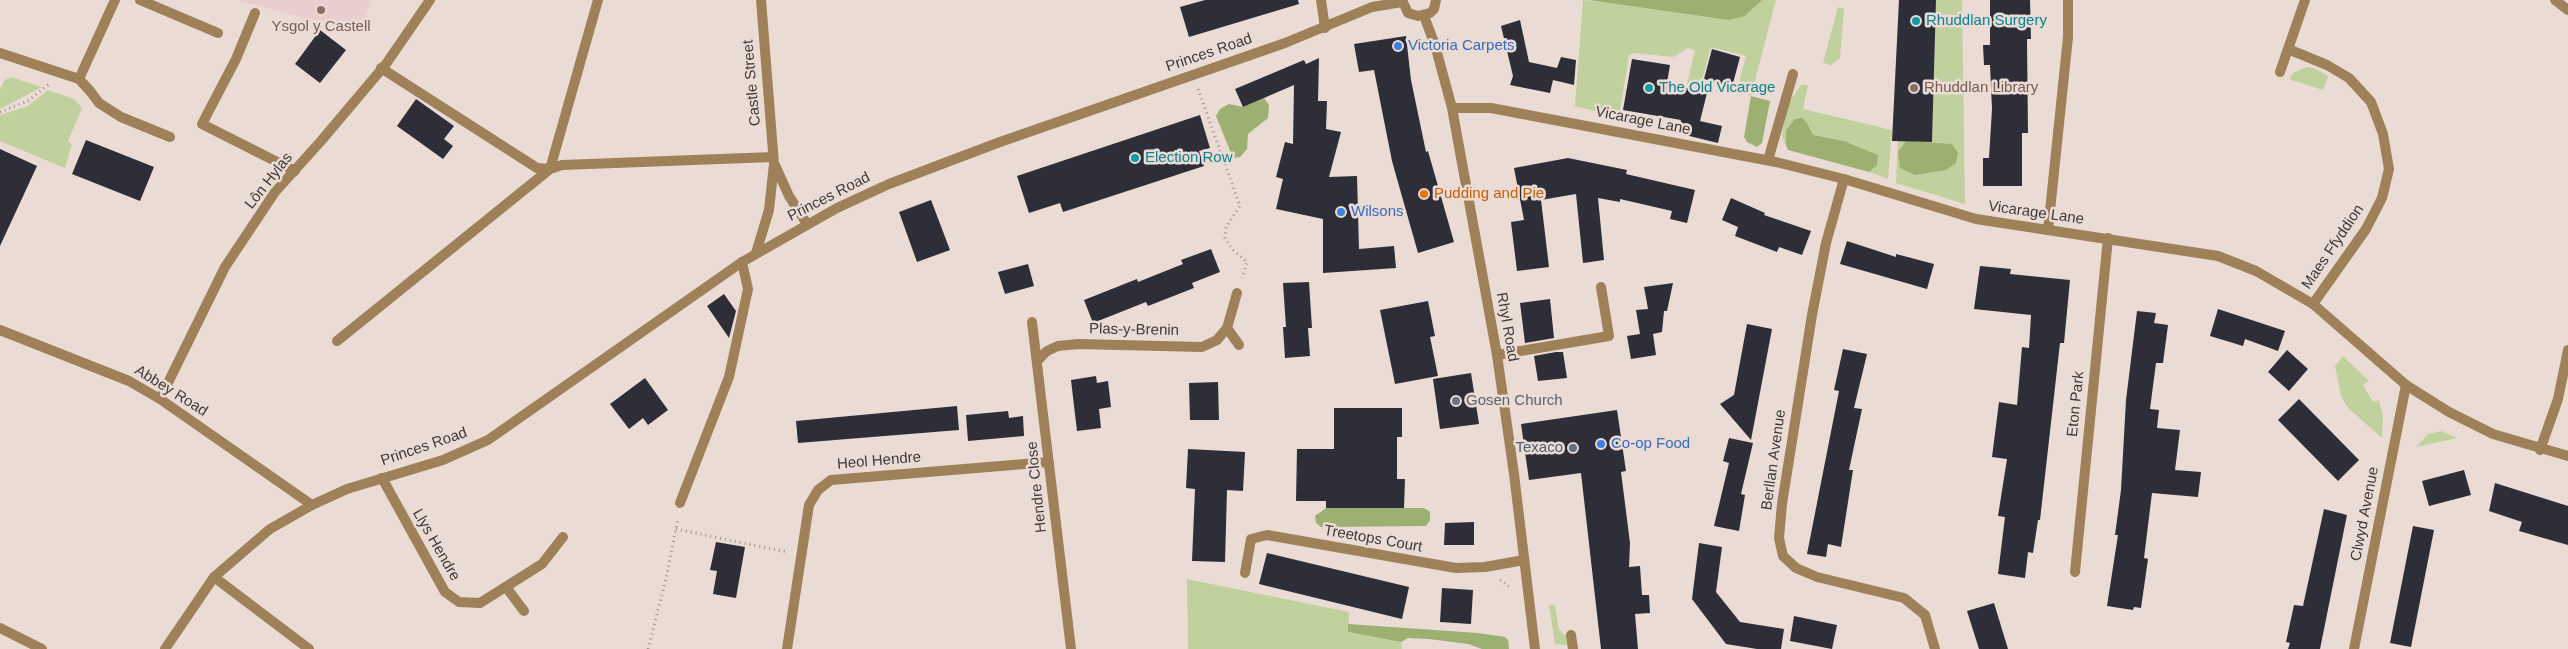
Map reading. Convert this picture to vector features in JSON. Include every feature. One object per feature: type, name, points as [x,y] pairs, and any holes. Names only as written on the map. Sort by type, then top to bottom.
[{"type":"street","points":[[79,79],[115,0]]},
{"type":"street","points":[[140,0],[218,33]]},
{"type":"street","name":"Lôn Hylas","points":[[160,399],[225,267],[275,192],[382,68],[430,0]]},
{"type":"street","points":[[550,169],[598,0]]},
{"type":"street","name":"Castle Street","points":[[756,253],[769,210],[774,160],[761,0]]},
{"type":"street","points":[[1321,0],[1325,28]]},
{"type":"street","points":[[1402,1],[1408,13],[1413,16],[1424,16],[1434,9],[1436,0]]},
{"type":"street","points":[[2048,230],[2068,37],[2068,0]]},
{"type":"street","points":[[2280,72],[2306,0]]},
{"type":"street","points":[[2555,0],[2568,10]]},
{"type":"street","name":"Princes Road","points":[[165,649],[214,576],[270,529],[312,505],[347,489],[443,460],[488,440],[742,262],[807,224],[898,181],[1193,74],[1285,44],[1372,7],[1402,1]]},
{"type":"street","points":[[254,13],[236,59],[202,124],[295,170]]},
{"type":"street","name":"Rhyl Road","points":[[1424,16],[1435,45],[1452,108],[1497,355],[1514,474],[1535,649]]},
{"type":"street","name":"Maes Ffyddion","points":[[2288,49],[2327,64],[2349,78],[2370,102],[2383,134],[2389,169],[2382,198],[2366,229],[2313,304]]},
{"type":"street","points":[[0,53],[79,79],[99,103],[121,117],[170,137]]},
{"type":"street","points":[[382,68],[537,168],[550,169]]},
{"type":"street","points":[[1768,160],[1793,74]]},
{"type":"street","name":"Vicarage Lane","points":[[1452,108],[1491,108],[1768,160],[1844,179],[1976,219],[2218,256],[2256,271],[2313,304],[2406,385],[2449,412],[2493,434],[2540,450],[2568,456]]},
{"type":"street","points":[[338,341],[550,169],[562,165],[774,160]]},
{"type":"street","name":"Castle Street","points":[[774,160],[789,196],[807,224]]},
{"type":"street","name":"Berllan Avenue","points":[[1844,179],[1826,243],[1812,315],[1779,538],[1783,556],[1796,568],[1816,577],[1904,598],[1926,615],[1935,649]]},
{"type":"street","name":"Eton Park","points":[[2076,572],[2108,238]]},
{"type":"street","points":[[680,503],[729,377],[748,289],[742,262]]},
{"type":"street","points":[[1497,355],[1608,336],[1601,287]]},
{"type":"street","points":[[1237,293],[1227,328],[1239,344]]},
{"type":"street","name":"Hendre Close","points":[[1032,322],[1071,649]]},
{"type":"street","name":"Plas-y-Brenin","points":[[1038,360],[1058,346],[1078,344],[1202,347],[1217,340],[1227,328]]},
{"type":"street","name":"Abbey Road","points":[[0,330],[129,381],[160,399],[312,505]]},
{"type":"street","points":[[2540,450],[2558,399],[2568,350]]},
{"type":"street","name":"Clwyd Avenue","points":[[2354,649],[2406,385]]},
{"type":"street","name":"Heol Hendre","points":[[787,649],[809,505],[818,490],[831,480],[1049,462]]},
{"type":"street","name":"Llys Hendre","points":[[382,478],[445,592],[459,602],[480,604],[542,564],[563,537]]},
{"type":"street","name":"Treetops Court","points":[[1245,573],[1251,539],[1267,535],[1456,568],[1485,567],[1524,560]]},
{"type":"street","points":[[214,576],[309,649]]},
{"type":"street","points":[[506,587],[524,611]]},
{"type":"street","points":[[0,628],[42,649]]},
{"type":"street","points":[[1571,635],[1573,649]]},
{"type":"path","points":[[0,112],[28,101],[43,91],[59,73]]},
{"type":"path","points":[[1193,74],[1240,206],[1226,227],[1226,238],[1232,249],[1247,262],[1237,293]]},
{"type":"path","points":[[648,649],[676,529],[680,503]]},
{"type":"path","points":[[676,529],[801,555]]},
{"type":"path","points":[[1485,567],[1485,576],[1509,584],[1516,595]]},
{"type":"shaded area","name":"Ysgol y Castell","points":[[237,0],[371,0],[362,29],[304,18]]},
{"type":"green space","points":[[1583,0],[1745,16],[1762,0],[1776,0],[1751,96],[1738,87],[1746,56],[1711,47],[1700,87],[1687,84],[1695,51],[1688,48],[1673,57],[1634,53],[1629,55],[1619,117],[1575,106]]},
{"type":"green space","points":[[1589,0],[1762,0],[1745,16],[1729,20]]},
{"type":"green space","points":[[1936,0],[1962,0],[1965,204],[1896,183],[1898,141],[1932,142]]},
{"type":"green space","points":[[1838,7],[1844,9],[1840,58],[1831,65],[1823,63]]},
{"type":"green space","points":[[2306,67],[2314,68],[2328,76],[2323,90],[2289,79],[2293,73]]},
{"type":"green space","points":[[11,77],[42,87],[0,109],[0,89],[5,80]]},
{"type":"green space","points":[[1801,85],[1808,85],[1803,109],[1892,130],[1888,179],[1869,172],[1877,165],[1844,141],[1813,135],[1807,123],[1786,130],[1786,146],[1782,136],[1787,105]]},
{"type":"green space","points":[[48,90],[74,99],[82,108],[68,141],[72,144],[65,168],[0,141],[0,115],[28,106]]},
{"type":"green space","points":[[1751,96],[1770,101],[1762,143],[1757,147],[1747,142],[1744,137]]},
{"type":"green space","points":[[1264,98],[1269,105],[1268,118],[1248,134],[1247,149],[1240,157],[1233,158],[1216,116],[1220,109],[1229,104],[1243,107]]},
{"type":"green space","points":[[1802,118],[1813,135],[1844,141],[1878,155],[1877,165],[1869,172],[1788,150],[1786,146],[1786,130],[1795,119]]},
{"type":"green space","points":[[1906,141],[1952,144],[1958,153],[1956,163],[1946,170],[1915,175],[1900,168],[1898,152]]},
{"type":"green space","points":[[2343,356],[2369,381],[2363,385],[2373,402],[2379,400],[2383,417],[2382,438],[2348,408],[2341,396],[2335,366]]},
{"type":"green space","points":[[2441,431],[2457,438],[2416,447],[2428,434]]},
{"type":"green space","points":[[1326,508],[1424,508],[1430,512],[1430,520],[1426,526],[1321,527],[1316,523],[1315,516]]},
{"type":"green space","points":[[1187,579],[1349,612],[1348,632],[1401,642],[1402,649],[1188,649]]},
{"type":"green space","points":[[1549,605],[1555,605],[1559,630],[1566,636],[1567,645],[1555,644]]},
{"type":"green space","points":[[1348,624],[1478,633],[1505,637],[1508,640],[1509,649],[1482,649],[1468,644],[1429,639],[1408,638],[1401,642],[1348,632]]},
{"type":"building","points":[[1205,0],[1298,0],[1299,4],[1189,37],[1180,7]]},
{"type":"building","name":"Rhuddlan Library","points":[[1899,0],[1936,0],[1932,142],[1892,141]]},
{"type":"building","points":[[1990,0],[2030,0],[2031,39],[2027,39],[2028,133],[2022,133],[2022,186],[1983,186],[1983,158],[1989,158],[1992,109],[1990,65],[1984,65],[1983,45],[1990,45]]},
{"type":"building","points":[[1520,20],[1529,62],[1557,68],[1561,57],[1576,60],[1574,85],[1553,80],[1550,93],[1510,85],[1513,76],[1501,26]]},
{"type":"building","points":[[320,30],[346,50],[320,83],[295,64]]},
{"type":"building","points":[[1406,36],[1411,80],[1426,152],[1428,151],[1454,242],[1418,253],[1392,161],[1374,70],[1359,72],[1354,44]]},
{"type":"building","points":[[1712,49],[1740,57],[1732,87],[1704,79]]},
{"type":"building","points":[[1319,58],[1318,101],[1327,101],[1326,129],[1341,132],[1329,177],[1357,176],[1359,249],[1394,246],[1396,268],[1323,273],[1323,219],[1276,209],[1283,179],[1276,177],[1285,142],[1293,144],[1294,85],[1243,107],[1235,89],[1304,60],[1306,64]]},
{"type":"building","points":[[1632,59],[1670,65],[1667,83],[1707,93],[1700,121],[1722,126],[1718,143],[1677,133],[1681,120],[1623,110]]},
{"type":"building","points":[[416,99],[454,126],[444,139],[453,146],[443,159],[397,126]]},
{"type":"building","name":"Election Row","points":[[1200,115],[1210,148],[1199,151],[1204,166],[1063,212],[1060,203],[1029,213],[1017,176]]},
{"type":"building","points":[[86,140],[154,167],[140,201],[72,174]]},
{"type":"building","points":[[0,149],[37,166],[0,246]]},
{"type":"building","points":[[1568,158],[1627,170],[1626,174],[1695,190],[1687,223],[1670,219],[1672,211],[1620,199],[1620,202],[1598,198],[1604,260],[1583,263],[1576,194],[1541,200],[1549,267],[1517,271],[1511,222],[1524,220],[1514,168]]},
{"type":"building","points":[[1731,198],[1765,213],[1764,215],[1811,231],[1802,255],[1779,247],[1777,252],[1735,236],[1738,227],[1722,220]]},
{"type":"building","points":[[931,200],[950,250],[917,262],[899,212]]},
{"type":"building","points":[[1847,241],[1896,257],[1896,254],[1934,264],[1927,289],[1840,264]]},
{"type":"building","points":[[1211,249],[1220,272],[1192,283],[1194,288],[1148,306],[1146,302],[1093,323],[1084,300],[1137,279],[1138,282],[1183,264],[1181,260]]},
{"type":"building","points":[[1028,264],[1034,286],[1005,294],[998,272]]},
{"type":"building","points":[[1980,266],[2011,269],[2010,274],[2070,280],[2064,343],[2060,343],[2040,520],[2038,520],[2033,553],[2028,552],[2025,578],[1998,574],[2005,517],[1998,516],[2007,459],[1992,457],[1999,402],[2017,405],[2022,347],[2029,348],[2031,315],[1974,309]]},
{"type":"building","points":[[1309,282],[1312,328],[1308,328],[1310,356],[1285,358],[1283,327],[1286,327],[1283,283]]},
{"type":"building","points":[[1673,283],[1667,311],[1664,311],[1662,332],[1653,334],[1656,355],[1631,359],[1627,336],[1640,334],[1636,310],[1648,309],[1644,287]]},
{"type":"building","points":[[724,294],[736,311],[729,338],[707,306]]},
{"type":"building","points":[[1550,299],[1554,338],[1525,343],[1520,303]]},
{"type":"building","points":[[1428,301],[1435,336],[1430,337],[1438,376],[1395,384],[1380,310]]},
{"type":"building","points":[[2218,309],[2285,331],[2278,351],[2245,339],[2243,346],[2210,336]]},
{"type":"building","points":[[2137,311],[2156,313],[2154,323],[2168,325],[2163,363],[2156,363],[2150,409],[2159,410],[2157,428],[2180,430],[2175,470],[2201,472],[2198,497],[2152,493],[2144,558],[2148,559],[2141,608],[2134,607],[2133,610],[2107,606],[2118,535],[2115,535],[2121,490],[2126,400]]},
{"type":"building","points":[[1747,324],[1772,329],[1751,440],[1720,404],[1734,395]]},
{"type":"building","points":[[1843,349],[1867,354],[1854,408],[1862,409],[1849,470],[1853,470],[1841,547],[1828,544],[1826,557],[1807,554],[1839,391],[1834,390]]},
{"type":"building","points":[[2287,350],[2308,369],[2289,391],[2268,372]]},
{"type":"building","points":[[1563,352],[1567,378],[1538,381],[1534,356]]},
{"type":"building","name":"Gosen Church","points":[[1471,373],[1479,424],[1440,429],[1433,379]]},
{"type":"building","points":[[1096,376],[1097,383],[1108,381],[1111,407],[1099,409],[1101,428],[1077,431],[1071,380]]},
{"type":"building","points":[[645,378],[668,410],[648,425],[643,418],[629,429],[610,404]]},
{"type":"building","points":[[1218,382],[1219,420],[1190,420],[1189,383]]},
{"type":"building","points":[[2299,399],[2359,460],[2338,481],[2278,420]]},
{"type":"building","points":[[957,406],[959,430],[798,443],[796,421]]},
{"type":"building","points":[[1334,408],[1402,408],[1402,437],[1397,437],[1397,479],[1405,479],[1404,508],[1326,508],[1326,501],[1296,501],[1297,449],[1334,449]]},
{"type":"building","points":[[1617,410],[1626,471],[1621,472],[1630,543],[1629,567],[1640,566],[1642,595],[1649,595],[1650,613],[1635,614],[1638,649],[1601,649],[1581,473],[1529,480],[1521,424]]},
{"type":"building","points":[[1008,411],[1009,418],[1023,416],[1024,436],[968,441],[966,415]]},
{"type":"building","points":[[1729,438],[1753,443],[1741,494],[1745,495],[1739,531],[1714,526],[1729,463],[1723,461]]},
{"type":"building","points":[[1188,449],[1245,452],[1243,491],[1227,490],[1225,562],[1192,561],[1195,489],[1186,488]]},
{"type":"building","points":[[2464,470],[2471,495],[2429,506],[2422,481]]},
{"type":"building","points":[[2495,483],[2568,506],[2568,545],[2519,531],[2522,522],[2489,511]]},
{"type":"building","points":[[2324,509],[2347,515],[2320,649],[2288,649],[2290,643],[2286,642],[2294,605],[2303,606]]},
{"type":"building","points":[[1474,522],[1474,545],[1444,545],[1445,523]]},
{"type":"building","points":[[2413,526],[2434,530],[2411,647],[2390,643]]},
{"type":"building","points":[[716,542],[745,547],[736,598],[713,594],[717,571],[710,570]]},
{"type":"building","points":[[1699,543],[1722,547],[1716,592],[1740,622],[1784,629],[1781,649],[1757,649],[1726,644],[1692,599]]},
{"type":"building","points":[[1267,553],[1409,587],[1402,619],[1259,584]]},
{"type":"building","points":[[1442,588],[1473,590],[1471,624],[1440,622]]},
{"type":"building","points":[[1994,603],[2008,649],[1979,649],[1967,611]]},
{"type":"building","points":[[1794,616],[1837,625],[1832,649],[1790,641]]},
{"type":"place","name":"Ysgol y Castell","points":[[321,10]]},
{"type":"place","name":"Rhuddlan Surgery","points":[[1916,21]]},
{"type":"place","name":"Victoria Carpets","points":[[1398,46]]},
{"type":"place","name":"The Old Vicarage","points":[[1649,88]]},
{"type":"place","name":"Rhuddlan Library","points":[[1914,88]]},
{"type":"place","name":"Election Row","points":[[1135,158]]},
{"type":"place","name":"Pudding and Pie","points":[[1424,194]]},
{"type":"place","name":"Wilsons","points":[[1341,212]]},
{"type":"place","name":"Gosen Church","points":[[1456,401]]},
{"type":"place","name":"Co-op Food","points":[[1601,444]]},
{"type":"place","name":"Texaco","points":[[1573,448]]}]
